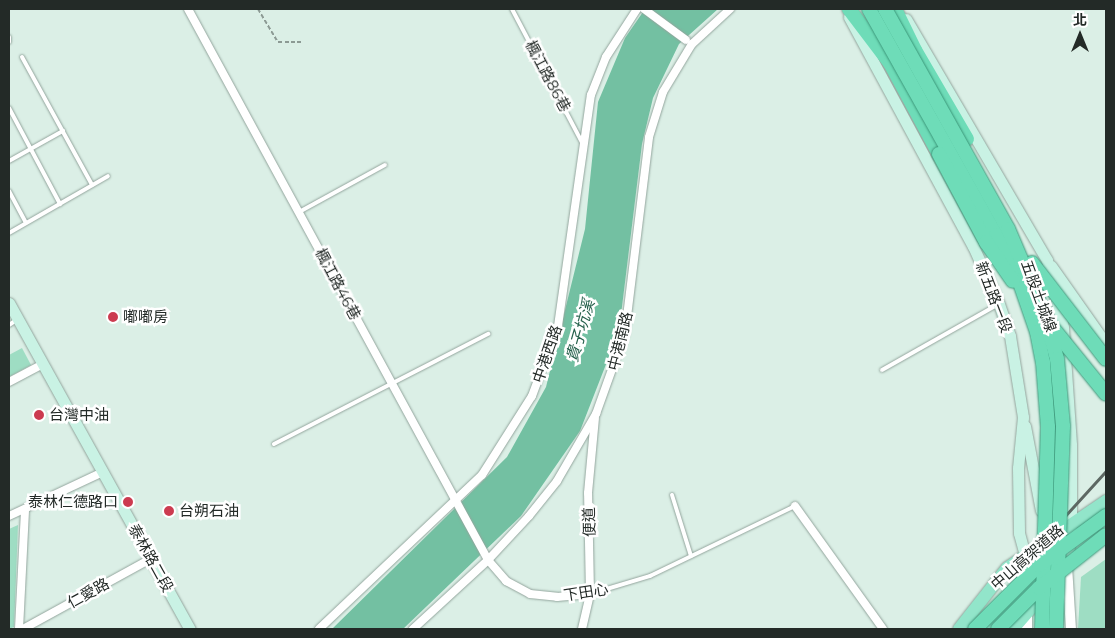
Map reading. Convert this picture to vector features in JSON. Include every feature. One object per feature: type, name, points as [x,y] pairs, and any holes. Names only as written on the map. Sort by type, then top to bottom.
[{"type":"highway","points":[[849,9],[890,63],[1006,274],[1106,394]]},
{"type":"highway","name":"五股土城線","points":[[869,9],[996,235],[1019,280],[1037,332],[1043,362],[1048,427],[1042,629]]},
{"type":"highway","name":"五股土城線","points":[[885,9],[1008,229],[1046,318],[1057,359],[1063,426],[1056,629]]},
{"type":"highway","points":[[895,9],[915,50],[967,139],[1041,276],[1106,359]]},
{"type":"highway","name":"中山高架道路","points":[[975,629],[1007,594],[1039,565],[1106,516]]},
{"type":"highway","name":"中山高架道路","points":[[998,629],[1039,588],[1106,535]]},
{"type":"main road","name":"新五路一段","points":[[845,9],[973,246],[999,304],[1010,336],[1023,417],[1018,468],[1019,533],[1025,556],[1027,616]]},
{"type":"main road","points":[[900,9],[1047,260],[1106,344]]},
{"type":"main road","points":[[1013,629],[1027,616],[1067,566],[1071,526],[1071,446],[1063,327],[1047,260]]},
{"type":"main road","name":"泰林路二段","points":[[9,303],[13,322],[42,364],[190,629]]},
{"type":"main road","points":[[1023,417],[1036,476],[1044,544],[1025,592]]},
{"type":"main road","points":[[959,629],[1007,568],[1106,501]]},
{"type":"main road","points":[[1044,544],[1067,566]]},
{"type":"main road","points":[[986,629],[1025,592],[1106,544]]},
{"type":"street","name":"楓江路46巷","points":[[188,9],[486,557]]},
{"type":"street","name":"中港西路","points":[[319,629],[456,503],[487,468],[532,396],[548,358],[558,326],[591,95],[606,57],[637,9]]},
{"type":"street","points":[[644,9],[689,42]]},
{"type":"street","name":"中港南路","points":[[413,629],[486,557],[557,481],[596,414],[625,333],[649,137],[663,92],[689,42],[730,9]]},
{"type":"street","points":[[9,382],[42,364]]},
{"type":"street","name":"便道","points":[[582,629],[590,594],[588,494],[596,414]]},
{"type":"street","points":[[9,516],[103,472]]},
{"type":"street","points":[[795,506],[858,600],[883,629]]},
{"type":"street","points":[[19,629],[25,509]]},
{"type":"street","name":"下田心","points":[[486,557],[506,581],[530,594],[557,597],[590,594]]},
{"type":"street","name":"仁愛路","points":[[23,629],[152,558]]},
{"type":"street","points":[[1067,566],[1071,629]]},
{"type":"street","points":[[1026,629],[1027,616]]},
{"type":"lane","name":"楓江路86巷","points":[[512,9],[583,144]]},
{"type":"lane","points":[[22,57],[92,185]]},
{"type":"lane","points":[[9,108],[60,204]]},
{"type":"lane","points":[[9,162],[63,131]]},
{"type":"lane","points":[[299,212],[385,165]]},
{"type":"lane","points":[[9,232],[108,176]]},
{"type":"lane","points":[[9,191],[26,223]]},
{"type":"lane","points":[[882,370],[999,304]]},
{"type":"lane","points":[[274,444],[393,385],[488,334]]},
{"type":"lane","points":[[672,496],[691,556]]},
{"type":"lane","name":"下田心","points":[[590,594],[650,576],[795,506]]},
{"type":"path","points":[[258,9],[278,42],[301,42]]},
{"type":"shaded area","points":[[22,348],[31,365],[9,377],[9,355]]},
{"type":"shaded area","points":[[18,525],[14,627],[9,629],[9,529]]},
{"type":"shaded area","points":[[1106,559],[1106,629],[1078,629],[1081,577]]},
{"type":"water","name":"貴子坑溪","points":[[645,9],[718,9],[679,44],[653,98],[642,144],[619,331],[580,431],[521,516],[403,629],[332,629],[507,457],[546,387],[585,229],[598,102],[625,38]]},
{"type":"railway","points":[[981,629],[1044,539],[1106,471]]},
{"type":"place","name":"嘟嘟房","points":[[113,317]]},
{"type":"place","name":"台灣中油","points":[[39,415]]},
{"type":"place","name":"泰林仁德路口","points":[[128,502]]},
{"type":"place","name":"台朔石油","points":[[169,511]]}]
